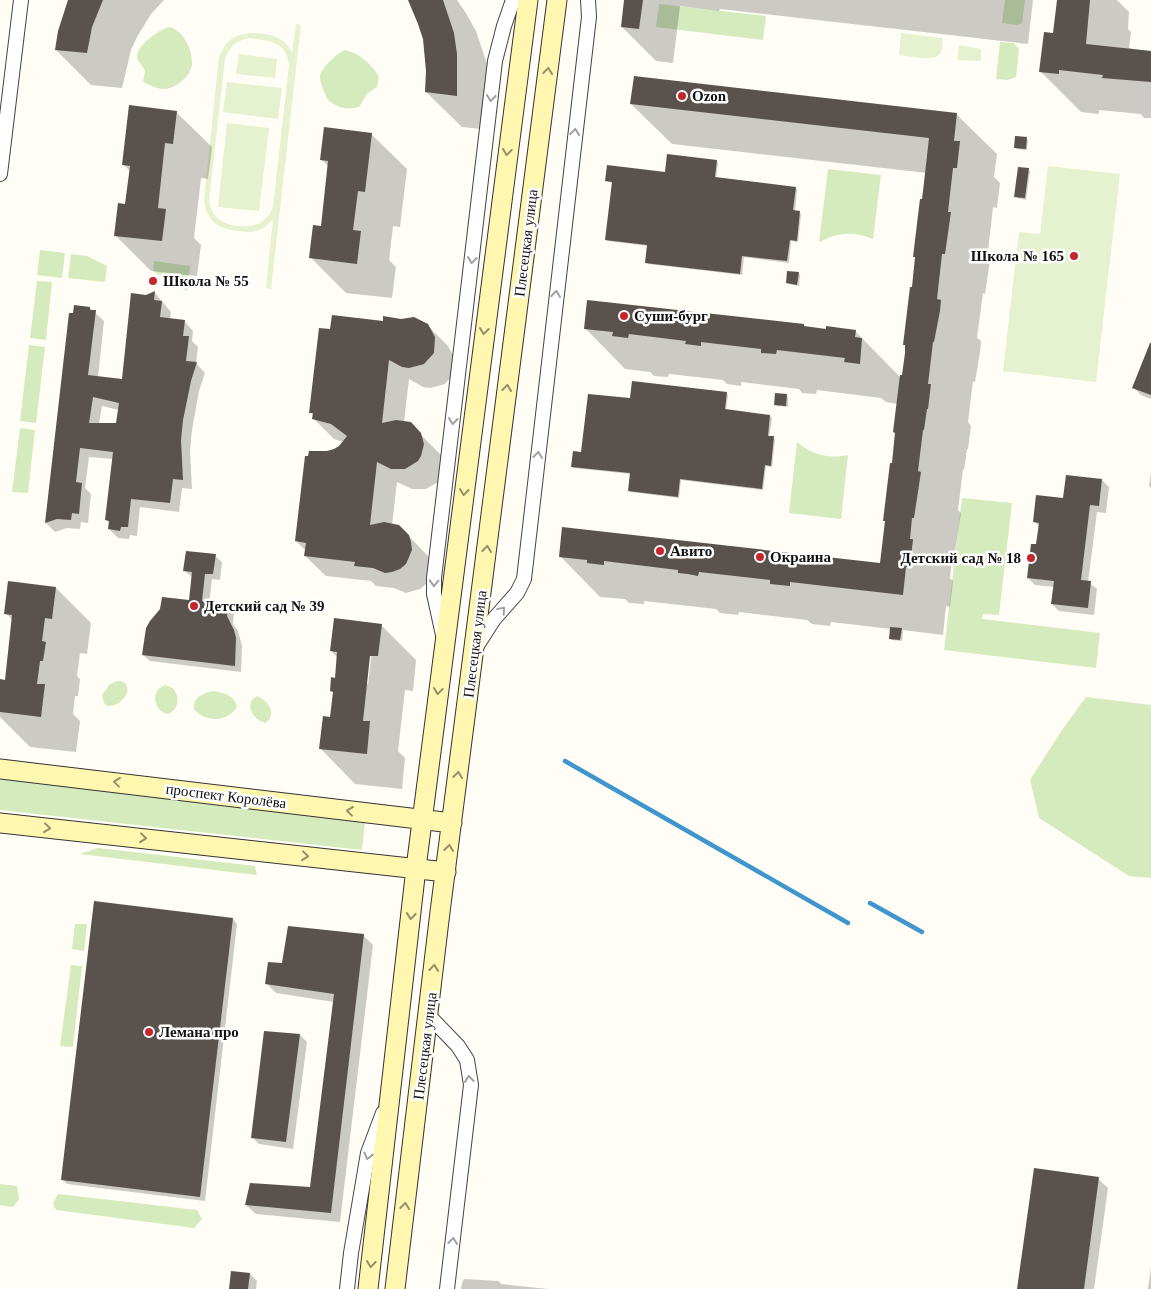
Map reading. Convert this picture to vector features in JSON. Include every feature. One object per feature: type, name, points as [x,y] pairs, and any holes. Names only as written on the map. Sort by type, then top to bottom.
[{"type":"main road","name":"Плесецкая улица","points":[[368,1289],[416,868],[528,0]]},
{"type":"main road","name":"Плесецкая улица","points":[[395,1289],[452,823],[557,0]]},
{"type":"main road","name":"проспект Королёва","points":[[0,769],[452,823]]},
{"type":"main road","points":[[0,823],[446,872]]},
{"type":"street","points":[[0,174],[21,0]]},
{"type":"street","points":[[445,643],[434,594],[434,578],[495,61],[513,0]]},
{"type":"street","points":[[474,650],[494,619],[517,593],[524,579],[590,17],[588,0]]},
{"type":"street","points":[[429,1016],[458,1046],[467,1060],[471,1085],[447,1289]]},
{"type":"street","points":[[347,1289],[351,1253],[368,1153],[391,1094]]},
{"type":"green space","points":[[1005,0],[1025,0],[1022,23],[1017,25],[1002,23]]},
{"type":"green space","points":[[659,4],[766,16],[763,40],[656,27]]},
{"type":"green space","points":[[296,24],[301,25],[271,289],[266,288],[273,219],[265,227],[256,231],[231,230],[214,223],[205,208],[204,200],[219,57],[223,48],[235,37],[256,33],[271,35],[283,41],[292,53]],"holes":[[[249,38],[270,41],[280,46],[287,57],[289,65],[273,207],[263,221],[255,225],[238,226],[218,219],[212,211],[209,200],[225,59],[231,47]]]},
{"type":"green space","points":[[170,27],[179,32],[186,41],[192,57],[192,67],[182,81],[167,89],[162,89],[143,82],[145,71],[137,56],[141,47],[150,38],[165,28]]},
{"type":"green space","points":[[901,33],[943,38],[940,54],[932,58],[899,55]]},
{"type":"green space","points":[[1000,42],[1014,43],[1019,49],[1016,77],[1008,80],[996,79]]},
{"type":"green space","points":[[959,45],[981,49],[980,61],[957,60]]},
{"type":"green space","points":[[345,50],[365,60],[379,77],[377,87],[367,94],[359,107],[339,107],[332,103],[328,100],[321,82],[321,72],[334,57]]},
{"type":"green space","points":[[239,54],[277,59],[275,78],[236,74]]},
{"type":"green space","points":[[227,82],[282,88],[278,119],[223,112]]},
{"type":"green space","points":[[227,123],[269,128],[259,211],[218,207]]},
{"type":"green space","points":[[1048,166],[1120,174],[1096,382],[1003,371],[1019,232],[1040,234]]},
{"type":"green space","points":[[828,169],[881,175],[873,239],[846,234],[833,236],[819,242]]},
{"type":"green space","points":[[40,250],[65,253],[62,278],[37,275]]},
{"type":"green space","points":[[71,254],[87,256],[107,266],[105,282],[68,278]]},
{"type":"green space","points":[[154,261],[190,266],[187,291],[153,271]]},
{"type":"green space","points":[[37,281],[52,282],[46,340],[30,338]]},
{"type":"green space","points":[[29,345],[45,347],[36,423],[20,421]]},
{"type":"green space","points":[[20,428],[35,430],[28,493],[12,492]]},
{"type":"green space","points":[[797,442],[821,455],[848,455],[841,519],[789,513]]},
{"type":"green space","points":[[962,498],[1012,503],[999,615],[983,614],[982,619],[1100,633],[1096,668],[944,650]]},
{"type":"green space","points":[[122,681],[126,685],[127,693],[117,704],[107,706],[102,695],[110,684]]},
{"type":"green space","points":[[165,685],[173,688],[177,695],[176,706],[168,714],[159,709],[155,700],[157,691]]},
{"type":"green space","points":[[214,691],[228,695],[236,703],[237,707],[228,716],[216,719],[204,717],[194,709],[195,701],[200,696]]},
{"type":"green space","points":[[257,696],[268,704],[271,711],[271,715],[266,723],[257,719],[251,711],[251,703]]},
{"type":"green space","points":[[1086,697],[1151,705],[1151,878],[1129,876],[1039,818],[1030,780]]},
{"type":"green space","points":[[0,778],[365,822],[362,850],[0,810]]},
{"type":"green space","points":[[98,848],[255,866],[257,875],[80,854]]},
{"type":"green space","points":[[75,924],[87,924],[84,951],[72,949]]},
{"type":"green space","points":[[71,965],[82,966],[73,1047],[60,1046]]},
{"type":"green space","points":[[0,1184],[17,1186],[19,1199],[13,1207],[0,1205]]},
{"type":"green space","points":[[58,1194],[197,1210],[202,1219],[194,1228],[56,1210],[53,1203]]},
{"type":"building","points":[[68,0],[103,0],[92,27],[87,53],[55,50],[58,31]]},
{"type":"building","points":[[408,0],[443,0],[454,33],[457,54],[457,96],[425,92],[426,71],[423,39]]},
{"type":"building","points":[[624,0],[643,0],[639,29],[621,27]]},
{"type":"building","points":[[1057,0],[1090,0],[1086,44],[1151,51],[1151,82],[1102,78],[1103,75],[1059,70],[1059,74],[1039,72],[1044,32],[1053,33]]},
{"type":"building","points":[[634,76],[957,113],[954,141],[960,141],[957,168],[953,168],[948,212],[951,212],[945,254],[942,254],[937,299],[941,300],[940,311],[933,342],[928,384],[931,384],[918,471],[921,472],[914,518],[912,518],[910,539],[913,539],[910,567],[906,567],[903,595],[790,582],[790,586],[770,584],[770,580],[699,572],[698,576],[678,573],[678,570],[604,561],[604,565],[587,563],[587,560],[559,557],[562,527],[880,563],[885,521],[883,521],[895,433],[893,432],[900,375],[902,375],[905,353],[905,345],[903,345],[910,287],[912,287],[915,257],[913,257],[929,138],[630,104]]},
{"type":"building","points":[[129,105],[177,111],[173,144],[165,143],[158,208],[166,209],[162,241],[114,236],[118,203],[125,204],[130,166],[122,165]]},
{"type":"building","points":[[324,127],[372,133],[365,192],[358,191],[353,230],[361,231],[357,264],[309,258],[313,225],[321,226],[328,161],[320,160]]},
{"type":"building","points":[[1015,136],[1027,137],[1026,149],[1014,148]]},
{"type":"building","points":[[667,154],[717,160],[715,177],[796,187],[793,210],[800,211],[797,241],[790,240],[787,261],[742,256],[740,274],[645,263],[647,245],[605,240],[612,182],[605,181],[607,165],[665,172]]},
{"type":"building","points":[[1018,167],[1029,168],[1025,198],[1014,197]]},
{"type":"building","points":[[787,271],[799,272],[797,285],[786,283]]},
{"type":"building","points":[[155,291],[154,300],[162,301],[160,317],[185,320],[183,336],[189,336],[186,361],[197,362],[183,420],[181,440],[183,480],[173,479],[170,503],[131,499],[128,527],[121,527],[120,531],[108,529],[109,521],[105,520],[113,452],[80,448],[76,482],[82,483],[79,514],[72,513],[71,520],[57,519],[45,523],[69,313],[73,313],[74,305],[90,307],[90,310],[96,310],[88,375],[122,379],[131,293],[146,295]],"holes":[[[93,397],[119,403],[116,423],[89,423]]]},
{"type":"building","points":[[587,300],[804,324],[804,326],[826,329],[826,326],[856,330],[855,337],[862,338],[860,364],[844,362],[845,358],[777,350],[776,354],[761,353],[761,349],[701,342],[701,346],[685,344],[686,341],[629,334],[628,338],[612,336],[613,332],[584,329]]},
{"type":"building","points":[[332,315],[383,321],[383,316],[401,319],[414,317],[428,324],[435,337],[434,353],[424,364],[409,368],[402,367],[389,360],[382,423],[396,420],[411,422],[421,433],[424,444],[418,461],[405,469],[391,469],[377,462],[370,525],[384,522],[399,525],[409,535],[411,542],[412,550],[406,564],[392,572],[385,573],[373,568],[354,566],[355,562],[304,556],[306,543],[295,541],[305,456],[308,456],[309,451],[334,449],[347,436],[331,424],[312,419],[313,413],[309,413],[319,328],[330,329]]},
{"type":"building","points":[[1151,343],[1151,395],[1132,388]]},
{"type":"building","points":[[632,381],[727,392],[725,409],[770,415],[768,436],[774,436],[771,466],[765,465],[762,489],[680,479],[678,497],[628,491],[630,473],[571,467],[573,451],[581,452],[588,394],[630,398]]},
{"type":"building","points":[[775,393],[787,394],[786,406],[774,405]]},
{"type":"building","points":[[1066,475],[1102,479],[1099,506],[1090,505],[1081,580],[1091,581],[1088,608],[1051,604],[1054,581],[1027,578],[1031,544],[1036,544],[1039,523],[1033,522],[1036,495],[1063,498]]},
{"type":"building","points":[[186,551],[216,554],[213,574],[205,574],[202,601],[228,605],[227,616],[236,638],[235,666],[142,655],[146,628],[160,609],[162,597],[189,600],[192,572],[183,571]]},
{"type":"building","points":[[8,581],[56,587],[52,619],[45,618],[42,641],[46,642],[43,661],[40,661],[37,684],[45,684],[41,717],[0,712],[0,679],[5,680],[12,615],[4,614]]},
{"type":"building","points":[[334,618],[382,624],[378,656],[370,656],[363,721],[370,721],[367,754],[319,749],[323,716],[330,717],[333,692],[330,691],[331,677],[335,678],[337,652],[330,651]]},
{"type":"building","points":[[890,627],[902,628],[900,640],[889,639]]},
{"type":"building","name":"Лемана про","points":[[94,901],[233,918],[200,1197],[61,1180]]},
{"type":"building","points":[[288,926],[364,934],[331,1213],[245,1205],[250,1183],[310,1187],[334,994],[265,984],[268,962],[282,963]]},
{"type":"building","points":[[264,1031],[300,1034],[286,1142],[251,1138]]},
{"type":"building","points":[[1034,1168],[1099,1177],[1084,1289],[1017,1289]]},
{"type":"building","points":[[231,1271],[250,1273],[248,1289],[229,1289]]},
{"type":"waterway","points":[[565,761],[848,923]]},
{"type":"waterway","points":[[870,903],[922,932]]},
{"type":"place","name":"Ozon","points":[[682,96]]},
{"type":"place","name":"Школа № 165","points":[[1074,256]]},
{"type":"place","name":"Школа № 55","points":[[153,281]]},
{"type":"place","name":"Суши-бург","points":[[624,316]]},
{"type":"place","name":"Авито","points":[[660,551]]},
{"type":"place","name":"Окраина","points":[[760,557]]},
{"type":"place","name":"Детский сад № 18","points":[[1031,558]]},
{"type":"place","name":"Детский сад № 39","points":[[194,606]]},
{"type":"place","name":"Лемана про","points":[[149,1032]]}]
